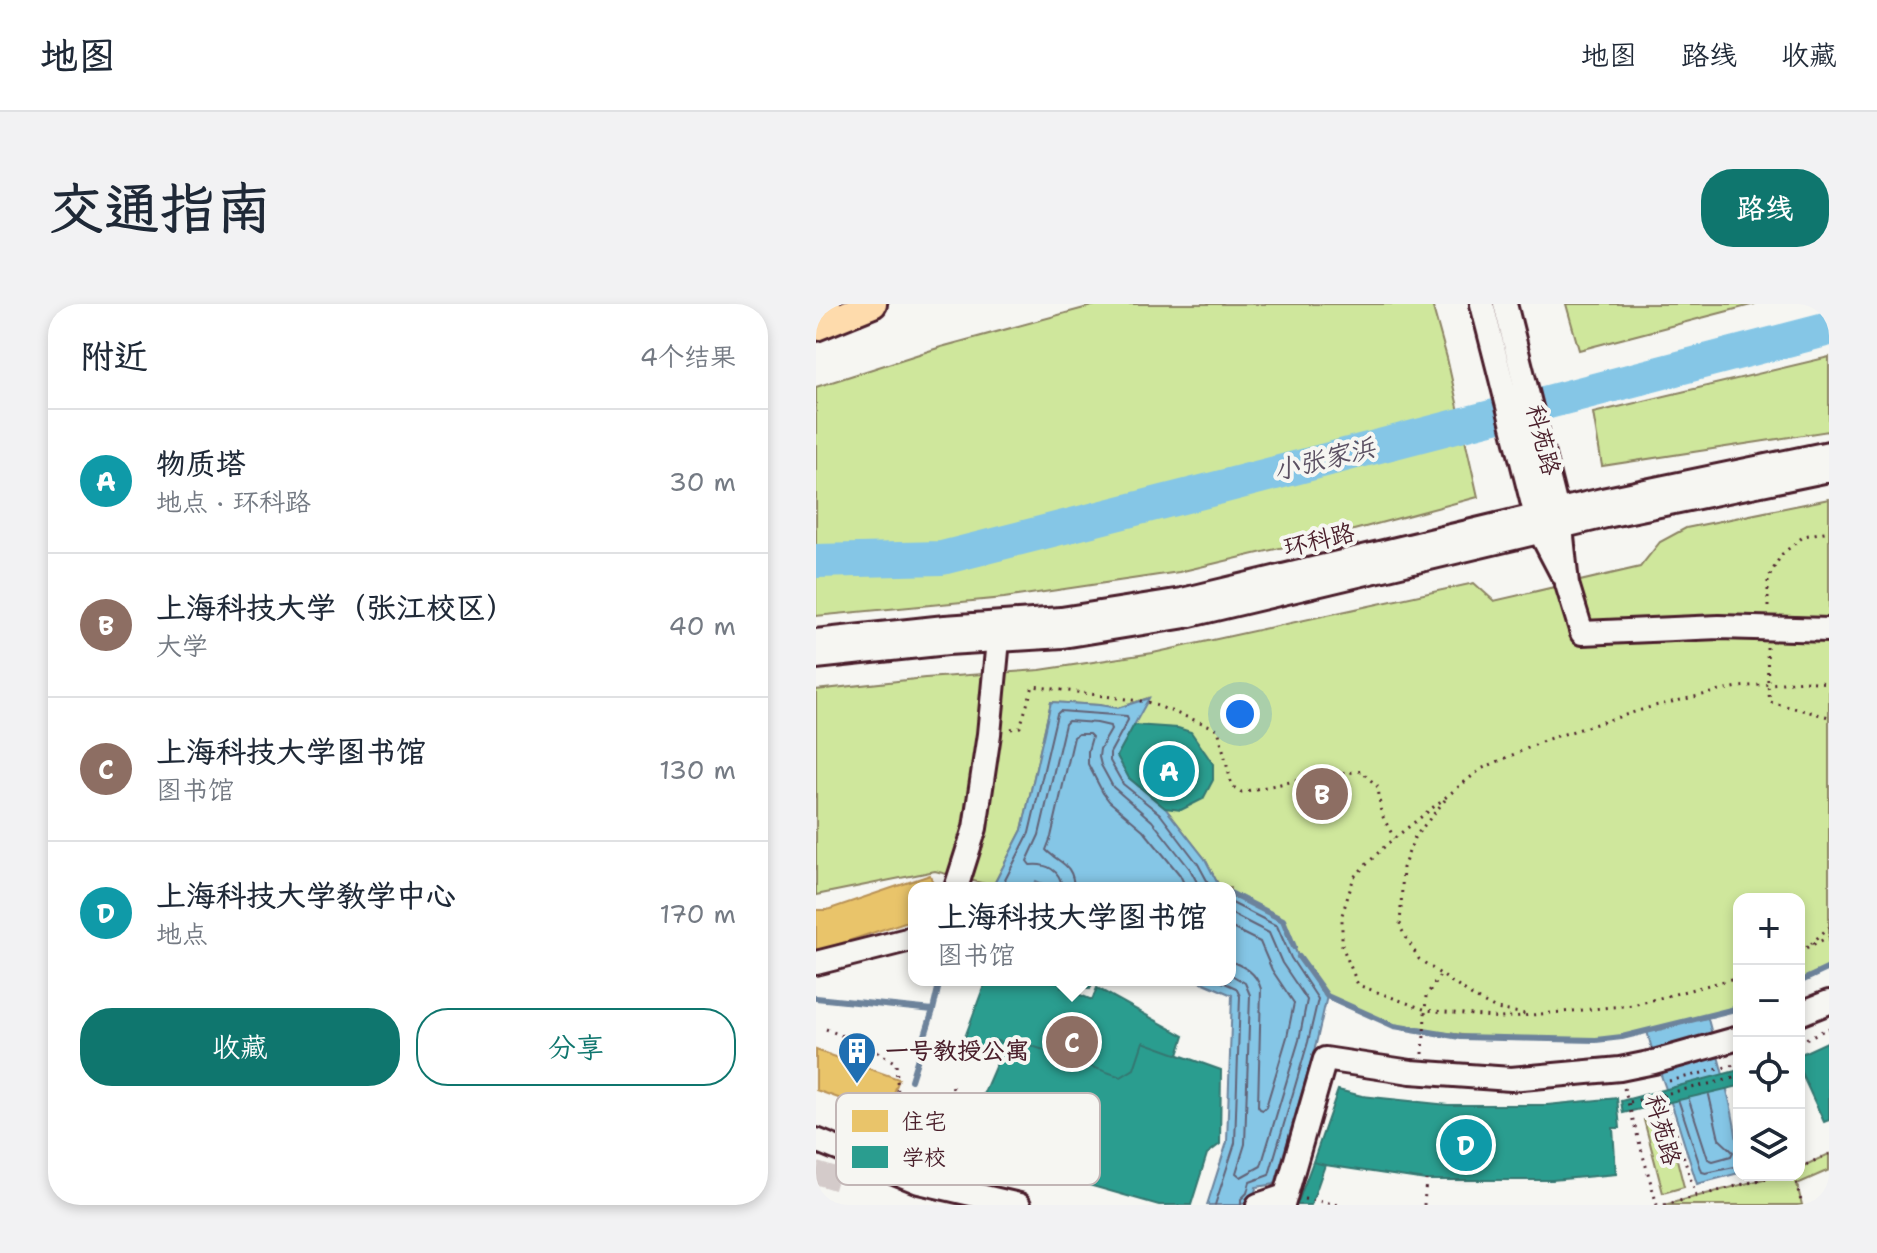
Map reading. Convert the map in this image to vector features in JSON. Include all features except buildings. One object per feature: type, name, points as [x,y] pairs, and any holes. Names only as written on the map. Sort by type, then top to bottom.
[{"type":"highway","points":[[816,308],[825,304]]},
{"type":"main road","points":[[816,327],[873,304]]},
{"type":"street","name":"科苑路","points":[[1482,304],[1506,356],[1548,521],[1582,633],[1767,628]]},
{"type":"street","name":"科苑路","points":[[1505,304],[1506,356]]},
{"type":"street","name":"环科路","points":[[816,657],[947,643],[1063,636],[1186,616],[1548,521],[1829,453]]},
{"type":"street","name":"环科路","points":[[816,641],[945,627],[1061,619],[1182,600],[1548,521],[1829,470]]},
{"type":"street","points":[[1767,628],[1829,630]]},
{"type":"street","points":[[958,882],[975,828],[989,734],[998,640]]},
{"type":"street","points":[[816,963],[908,939]]},
{"type":"street","points":[[1805,1012],[1829,1002]]},
{"type":"street","points":[[1258,1205],[1284,1200],[1325,1059],[1422,1074],[1511,1079],[1620,1069],[1656,1072],[1730,1040]]},
{"type":"street","points":[[816,1140],[836,1148]]},
{"type":"street","points":[[932,1185],[1019,1205]]},
{"type":"path","points":[[1829,531],[1804,536],[1781,555],[1768,579],[1767,628],[1770,702],[1829,717]]},
{"type":"path","points":[[1733,979],[1633,1005],[1501,1018],[1426,1010],[1358,985],[1342,946],[1342,915],[1354,877],[1394,838],[1481,769],[1548,739],[1654,706],[1738,687],[1804,681],[1829,683]]},
{"type":"path","points":[[989,734],[1020,727],[1033,686],[1147,702],[1218,729],[1232,786],[1241,792],[1361,771],[1378,787],[1381,813],[1394,838]]},
{"type":"path","points":[[1451,793],[1414,838],[1403,868],[1400,927],[1419,959],[1475,998],[1496,1009],[1530,1015]]},
{"type":"path","points":[[1808,947],[1829,927]]},
{"type":"path","points":[[1805,948],[1829,937]]},
{"type":"path","points":[[1424,1044],[1426,996],[1441,974]]},
{"type":"path","points":[[1805,1039],[1829,1028]]},
{"type":"path","points":[[826,1029],[871,1048],[896,1063],[898,1093]]},
{"type":"path","points":[[1656,1072],[1733,1066]]},
{"type":"path","name":"科苑路","points":[[1620,1069],[1657,1205]]},
{"type":"path","points":[[1628,1102],[1733,1080]]},
{"type":"path","points":[[950,1093],[954,1084]]},
{"type":"path","points":[[1665,1094],[1696,1196]]},
{"type":"path","points":[[1805,1165],[1829,1154]]},
{"type":"path","points":[[1424,1205],[1426,1180]]},
{"type":"path","points":[[1664,1205],[1747,1181]]},
{"type":"path","points":[[1796,1181],[1802,1205]]},
{"type":"path","points":[[1284,1200],[1341,1205]]},
{"type":"green space","points":[[1099,304],[1432,304],[1478,497],[1179,572],[1004,598],[816,616],[816,387],[941,347]]},
{"type":"green space","points":[[1566,304],[1755,304],[1579,350]]},
{"type":"green space","points":[[1829,357],[1829,431],[1602,466],[1593,413]]},
{"type":"green space","points":[[1829,499],[1829,968],[1805,979],[1805,893],[1733,893],[1733,1009],[1622,1037],[1596,1040],[1477,1037],[1394,1026],[1327,996],[1297,954],[1283,920],[1236,896],[1236,882],[1217,882],[1205,859],[1165,808],[1129,778],[1117,756],[1148,698],[1118,708],[1051,702],[1022,830],[995,882],[978,882],[935,871],[816,895],[816,690],[1040,670],[1153,653],[1474,583],[1494,601],[1640,567],[1660,542],[1686,528]]},
{"type":"green space","points":[[1666,1116],[1684,1187],[1663,1193],[1644,1120]]},
{"type":"green space","points":[[1829,1154],[1829,1170],[1805,1180],[1805,1165]]},
{"type":"green space","points":[[1756,1181],[1804,1181],[1797,1184],[1802,1205],[1664,1205]]},
{"type":"water","points":[[1149,698],[1117,756],[1129,778],[1165,808],[1205,859],[1217,882],[995,882],[1022,830],[1051,702],[1118,708]]},
{"type":"water","points":[[1236,896],[1283,920],[1297,954],[1327,996],[1275,1184],[1256,1187],[1254,1200],[1239,1205],[1207,1205],[1227,1142],[1232,995],[1211,986],[1236,986]]},
{"type":"water","points":[[1707,1015],[1732,1113],[1733,1175],[1697,1184],[1647,1031]]},
{"type":"waterway","name":"小张家浜","points":[[816,561],[942,558],[1829,329]]},
{"type":"waterway","points":[[1236,896],[1283,920],[1294,947]]},
{"type":"waterway","points":[[1299,957],[1327,996],[1394,1026],[1460,1037],[1596,1040],[1622,1037],[1733,1009]]},
{"type":"waterway","points":[[1805,979],[1829,968]]},
{"type":"waterway","points":[[816,998],[933,1010],[939,986]]},
{"type":"waterway","points":[[911,1080],[933,1010]]},
{"type":"tunnel","points":[[816,1173],[836,1179]]},
{"type":"place","name":"物质塔","points":[[1169,771]]},
{"type":"place","name":"上海科技大学（张江校区）","points":[[1322,794]]},
{"type":"place","name":"上海科技大学图书馆","points":[[1072,1042]]},
{"type":"place","name":"一号教授公寓","points":[[857,1085]]},
{"type":"place","name":"上海科技大学教学中心","points":[[1466,1145]]}]
